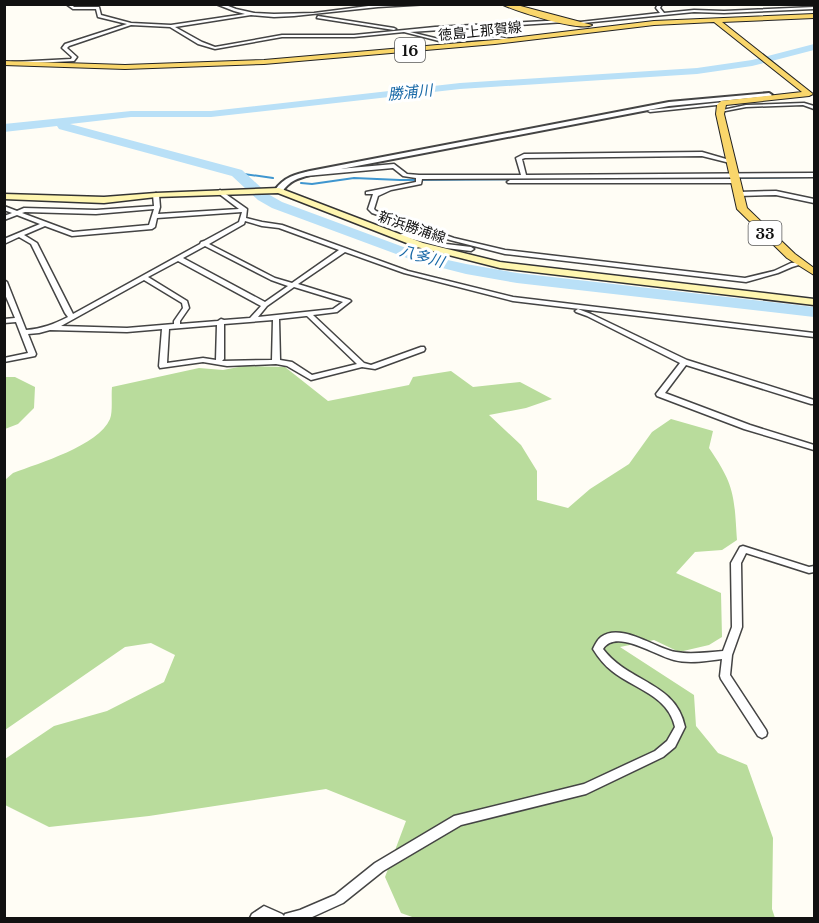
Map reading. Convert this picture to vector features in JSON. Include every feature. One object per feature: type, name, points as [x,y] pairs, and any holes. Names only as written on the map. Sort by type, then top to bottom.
[{"type":"main road","points":[[504,4],[568,22],[608,24],[697,14],[711,16],[810,93]]},
{"type":"main road","name":"徳島上那賀線","points":[[4,63],[115,67],[185,66],[327,57],[509,40],[654,23],[814,16]]},
{"type":"main road","points":[[722,107],[769,95],[810,93]]},
{"type":"main road","points":[[754,99],[810,93]]},
{"type":"main road","name":"33","points":[[722,107],[730,161],[742,209],[800,263],[814,272]]},
{"type":"main road","name":"新浜勝浦線","points":[[4,196],[104,200],[156,195],[276,190],[398,237],[463,258],[500,265],[814,302]]},
{"type":"street","points":[[68,4],[74,8],[98,9],[99,16],[131,24],[171,26],[254,13],[308,15],[443,41],[500,38],[509,40]]},
{"type":"street","points":[[218,4],[254,13]]},
{"type":"street","points":[[308,15],[370,7],[427,4]]},
{"type":"street","points":[[660,4],[658,8],[664,15]]},
{"type":"street","points":[[171,26],[200,43],[215,48],[282,36],[354,36],[700,11],[716,13],[814,8]]},
{"type":"street","points":[[14,63],[72,60],[75,57],[64,48],[67,45],[131,24]]},
{"type":"street","points":[[276,190],[285,182],[306,174],[650,109],[769,95]]},
{"type":"street","points":[[650,109],[804,104],[814,108]]},
{"type":"street","points":[[524,177],[519,158],[524,156],[697,154],[730,161]]},
{"type":"street","points":[[306,174],[394,166],[405,176],[419,180],[734,178],[814,175]]},
{"type":"street","points":[[368,193],[419,180],[524,177],[734,178]]},
{"type":"street","points":[[389,189],[375,195],[371,209],[374,212],[436,234],[490,248],[552,258],[746,280],[754,276],[777,272],[790,264],[800,263]]},
{"type":"street","points":[[223,192],[245,210]]},
{"type":"street","points":[[738,194],[776,193],[814,201]]},
{"type":"street","points":[[4,208],[72,234],[152,227],[157,207],[156,195]]},
{"type":"street","points":[[4,218],[24,210],[96,212],[157,207]]},
{"type":"street","points":[[155,216],[245,210]]},
{"type":"street","points":[[50,328],[242,223],[245,210]]},
{"type":"street","points":[[244,219],[286,227],[343,250],[436,280],[513,299],[814,335]]},
{"type":"street","points":[[4,242],[44,224]]},
{"type":"street","points":[[20,235],[34,243],[72,317]]},
{"type":"street","points":[[398,237],[404,235],[446,246],[482,250],[490,248]]},
{"type":"street","points":[[24,332],[50,328],[103,330],[166,328],[221,321],[309,315],[335,311],[348,302],[273,279],[203,243]]},
{"type":"street","points":[[252,320],[265,305],[343,250]]},
{"type":"street","points":[[177,258],[265,305]]},
{"type":"street","points":[[143,277],[185,302],[186,308],[177,321],[177,325]]},
{"type":"street","points":[[4,282],[7,297],[32,354],[4,360]]},
{"type":"street","points":[[557,305],[589,315],[684,362],[814,402]]},
{"type":"street","points":[[309,315],[362,365]]},
{"type":"street","points":[[276,318],[276,362]]},
{"type":"street","points":[[4,321],[19,320]]},
{"type":"street","points":[[218,362],[221,321]]},
{"type":"street","points":[[166,328],[163,366],[203,360],[276,362],[289,364],[311,378],[362,365],[372,367],[421,349]]},
{"type":"street","points":[[684,362],[660,394],[747,427],[814,448]]},
{"type":"street","points":[[762,733],[725,676],[727,655],[737,627],[736,562],[743,549],[808,570],[814,569]]},
{"type":"street","points":[[289,918],[301,916],[339,899],[379,867],[458,820],[586,789],[659,754],[671,744],[680,727],[676,711],[665,700],[603,659],[598,650],[601,641],[607,637],[621,636],[679,656],[727,655]]},
{"type":"street","points":[[256,918],[264,912],[278,918]]},
{"type":"green space","points":[[244,366],[285,367],[328,401],[409,385],[413,377],[451,371],[473,387],[520,382],[552,399],[526,408],[489,415],[521,445],[537,471],[537,500],[568,508],[590,489],[629,464],[652,432],[671,419],[713,431],[709,448],[724,472],[732,491],[737,540],[722,550],[695,552],[676,573],[721,593],[722,637],[709,645],[679,652],[654,640],[620,647],[694,695],[696,726],[718,753],[747,765],[773,838],[772,909],[775,918],[415,918],[401,913],[385,877],[406,821],[326,789],[149,816],[49,827],[5,805],[5,759],[54,726],[107,711],[164,682],[175,655],[151,643],[125,647],[5,730],[5,480],[13,473],[52,459],[81,445],[103,429],[110,419],[112,387],[199,368],[223,370]]},
{"type":"green space","points":[[5,377],[15,377],[35,387],[34,408],[18,424],[5,429]]},
{"type":"waterway","name":"勝浦川","points":[[4,128],[131,114],[211,114],[460,86],[697,71],[752,63],[814,47]]},
{"type":"waterway","name":"八多川","points":[[63,126],[237,173],[263,197],[277,205],[420,258],[517,278],[814,312]]},
{"type":"waterway","points":[[237,173],[273,178]]},
{"type":"waterway","points":[[738,178],[814,177]]},
{"type":"waterway","points":[[301,183],[312,184],[354,178],[400,180],[732,178]]}]
